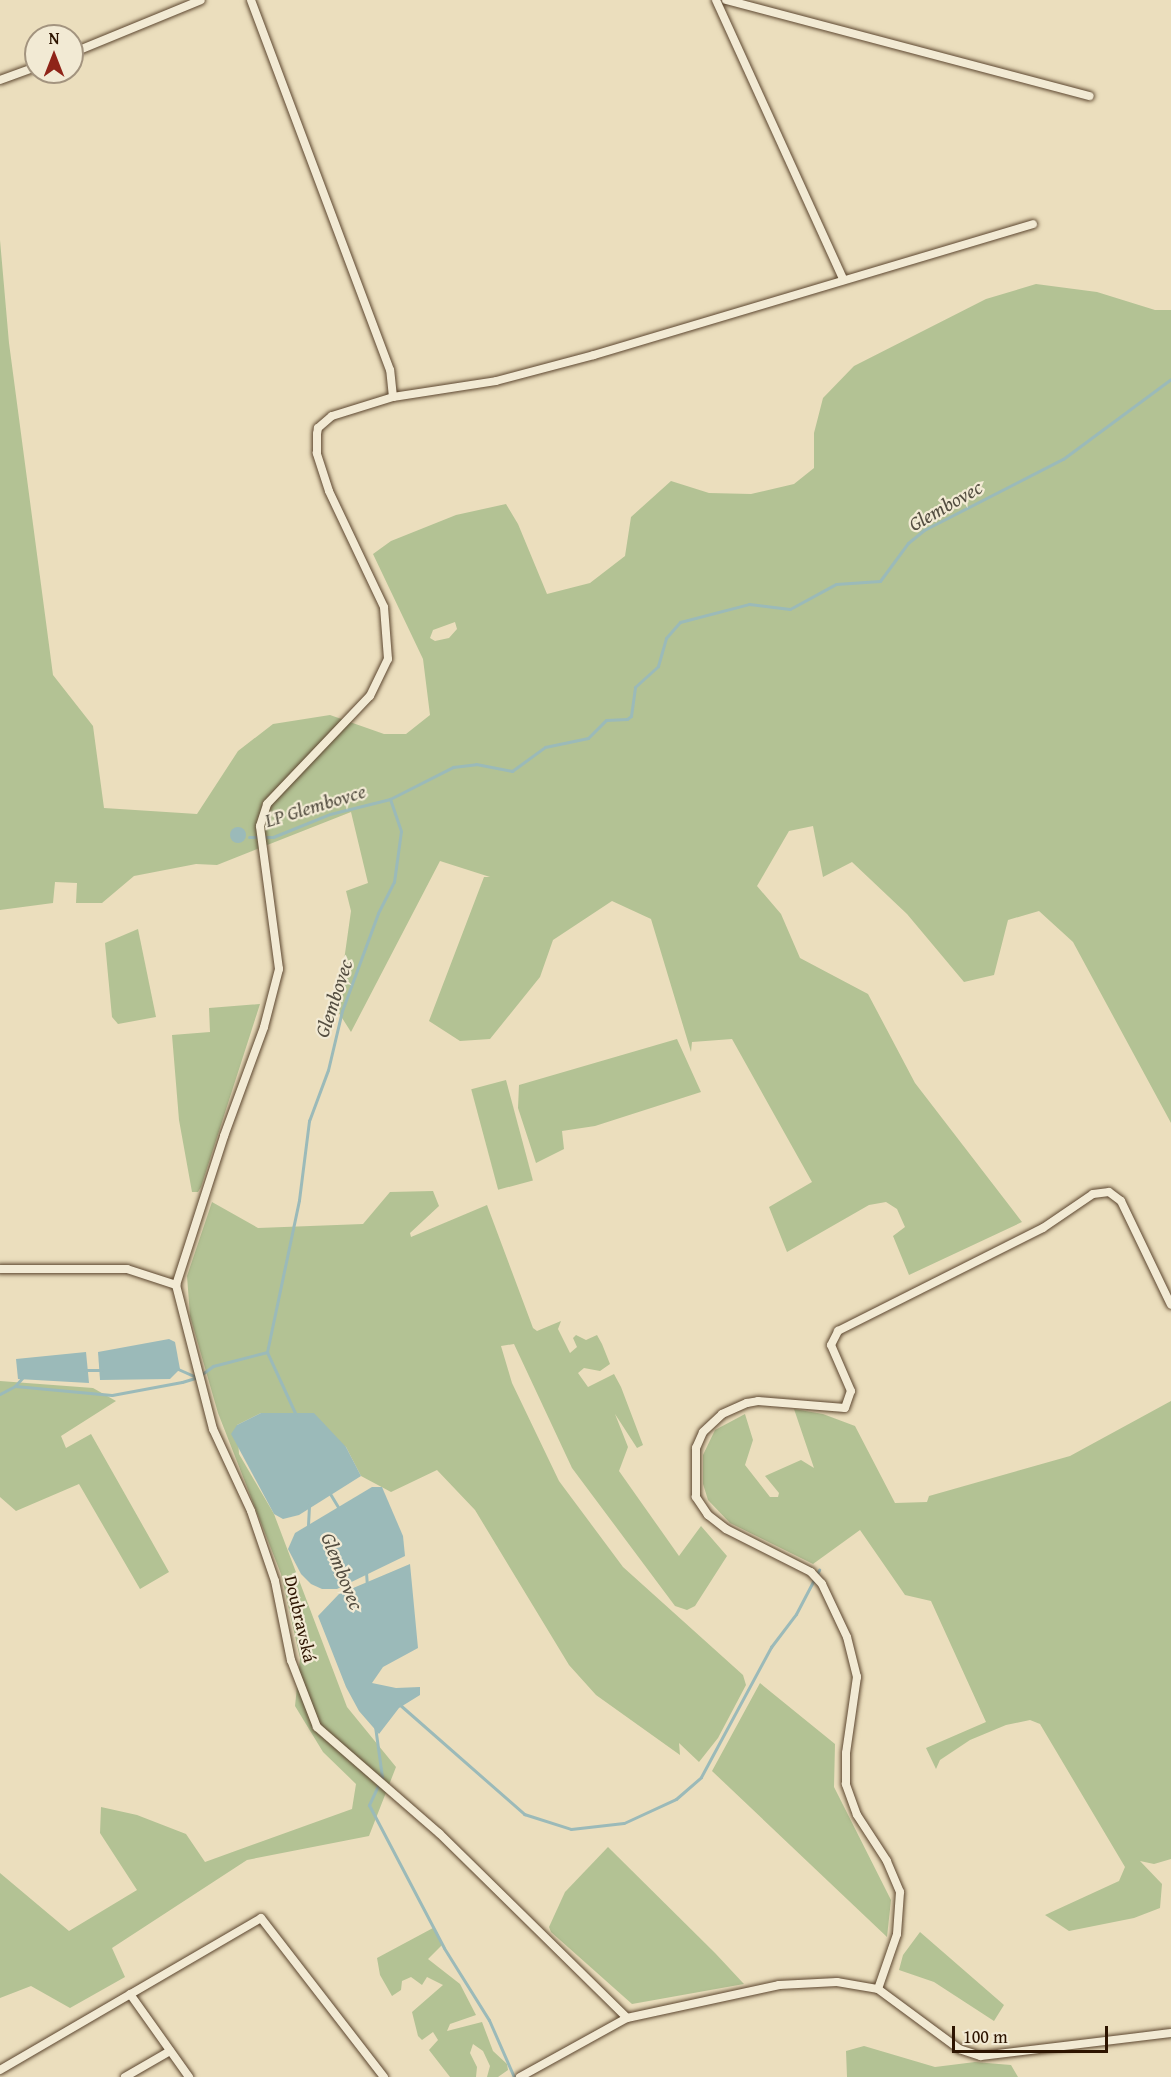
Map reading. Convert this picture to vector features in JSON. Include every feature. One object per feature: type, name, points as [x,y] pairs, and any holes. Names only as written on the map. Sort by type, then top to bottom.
[{"type":"street","points":[[84,48],[201,0]]},
{"type":"street","points":[[251,0],[390,370],[393,397]]},
{"type":"street","points":[[716,0],[843,279]]},
{"type":"street","points":[[726,0],[1090,96]]},
{"type":"street","points":[[0,80],[24,71]]},
{"type":"street","points":[[0,1269],[127,1269],[176,1285],[224,1136],[264,1027],[279,969],[260,826],[267,804],[370,696],[388,659],[384,607],[329,491],[317,453],[318,428],[332,416],[393,397],[496,381],[583,358],[718,321],[843,279],[1033,224]]},
{"type":"street","points":[[878,1989],[897,1934],[900,1892],[887,1861],[856,1815],[846,1784],[846,1753],[857,1677],[847,1637],[822,1584],[811,1572],[726,1529],[708,1515],[696,1497],[696,1448],[703,1432],[722,1414],[758,1401],[845,1408],[851,1391],[831,1345],[838,1331],[1043,1228],[1093,1194],[1109,1192],[1121,1201],[1171,1305]]},
{"type":"street","name":"Doubravská","points":[[176,1285],[213,1429],[251,1511],[275,1581],[291,1660],[317,1727],[440,1833],[627,2019]]},
{"type":"street","points":[[0,2070],[261,1918],[384,2077]]},
{"type":"street","points":[[520,2077],[627,2019],[779,1985],[837,1982],[878,1989],[959,2049],[981,2056],[1171,2033]]},
{"type":"street","points":[[130,1995],[189,2077]]},
{"type":"street","points":[[125,2077],[170,2051]]},
{"type":"green space","points":[[0,240],[9,343],[53,675],[93,726],[104,808],[197,814],[238,751],[273,724],[330,715],[384,734],[406,734],[430,715],[423,659],[373,554],[391,541],[456,515],[506,504],[518,524],[547,594],[590,583],[625,556],[631,517],[671,481],[709,493],[751,494],[794,484],[814,468],[814,433],[823,398],[854,366],[986,299],[1036,284],[1097,292],[1155,310],[1171,310],[1171,1123],[1073,942],[1039,911],[1008,920],[994,975],[964,982],[907,914],[852,862],[823,877],[813,826],[789,831],[757,886],[781,914],[800,958],[868,994],[915,1083],[1022,1222],[909,1275],[893,1236],[905,1227],[897,1209],[886,1202],[869,1205],[787,1252],[769,1207],[812,1182],[732,1039],[692,1042],[691,1052],[651,919],[612,901],[553,940],[540,977],[490,1039],[460,1041],[429,1021],[484,877],[490,877],[440,861],[351,1032],[337,1010],[351,911],[346,891],[368,883],[351,812],[217,865],[196,864],[134,876],[102,903],[76,903],[77,883],[55,882],[53,903],[0,910]],"holes":[[[455,622],[457,629],[449,638],[435,641],[430,638],[433,630]]]},
{"type":"green space","points":[[138,929],[156,1017],[118,1024],[112,1017],[105,943]]},
{"type":"green space","points":[[260,1004],[201,1187],[198,1192],[192,1192],[179,1120],[172,1035],[210,1032],[209,1008]]},
{"type":"green space","points":[[677,1039],[701,1092],[595,1126],[562,1131],[564,1149],[536,1163],[518,1108],[519,1085]]},
{"type":"green space","points":[[506,1080],[533,1180],[498,1190],[471,1089]]},
{"type":"green space","points":[[433,1191],[439,1206],[410,1233],[411,1237],[487,1205],[533,1328],[537,1331],[561,1321],[558,1329],[570,1353],[577,1347],[573,1338],[576,1335],[586,1340],[597,1335],[602,1344],[610,1364],[600,1371],[584,1368],[578,1373],[588,1387],[614,1374],[621,1387],[643,1445],[637,1448],[615,1414],[628,1447],[619,1471],[679,1556],[701,1526],[727,1556],[695,1606],[687,1610],[675,1606],[572,1468],[514,1344],[501,1346],[512,1383],[559,1481],[623,1567],[743,1675],[746,1685],[718,1738],[699,1762],[679,1743],[680,1755],[596,1695],[569,1665],[475,1510],[437,1470],[391,1492],[361,1476],[346,1447],[261,1413],[237,1425],[239,1454],[274,1514],[347,1707],[396,1767],[369,1836],[247,1860],[112,1948],[125,1977],[70,2008],[31,1986],[0,1998],[0,1873],[69,1931],[137,1890],[100,1833],[101,1807],[137,1815],[186,1834],[205,1862],[352,1809],[356,1784],[323,1752],[295,1706],[300,1658],[281,1574],[218,1413],[190,1316],[187,1276],[212,1202],[258,1228],[363,1224],[390,1192]]},
{"type":"green space","points":[[0,1381],[93,1388],[116,1401],[61,1436],[66,1448],[91,1434],[169,1572],[140,1589],[79,1484],[16,1511],[0,1497]]},
{"type":"green space","points":[[1171,1401],[1171,1859],[1154,1864],[1140,1861],[1162,1884],[1160,1908],[1134,1918],[1069,1931],[1045,1915],[1119,1881],[1125,1867],[1040,1724],[1030,1720],[1006,1725],[970,1740],[940,1760],[936,1769],[926,1748],[986,1722],[931,1601],[905,1595],[860,1530],[813,1564],[730,1523],[708,1500],[703,1484],[703,1455],[715,1430],[745,1414],[753,1440],[745,1465],[770,1497],[778,1497],[779,1493],[765,1476],[801,1460],[814,1468],[794,1409],[823,1414],[855,1426],[895,1503],[927,1502],[929,1496],[1070,1456]]},
{"type":"green space","points":[[760,1683],[835,1744],[834,1787],[891,1900],[887,1937],[712,1771]]},
{"type":"green space","points":[[608,1847],[744,1984],[632,2004],[551,1932],[549,1927],[565,1892]]},
{"type":"green space","points":[[433,1928],[442,1945],[428,1959],[460,1984],[476,2015],[450,2024],[447,2031],[482,2022],[493,2051],[507,2064],[508,2070],[498,2077],[487,2077],[490,2066],[483,2051],[473,2044],[470,2053],[477,2067],[476,2077],[450,2077],[429,2050],[438,2040],[433,2032],[422,2040],[418,2036],[412,2012],[443,1985],[427,1977],[422,1985],[411,1977],[402,1981],[401,1990],[392,1996],[380,1975],[377,1958]]},
{"type":"green space","points":[[920,1932],[1004,2005],[994,2021],[934,1982],[899,1970],[903,1955]]},
{"type":"green space","points":[[864,2046],[935,2067],[975,2062],[1011,2065],[1018,2077],[847,2077],[846,2051]]},
{"type":"water","points":[[235,827],[241,827],[246,835],[244,841],[235,843],[230,838],[230,832]]},
{"type":"water","points":[[169,1339],[175,1342],[180,1369],[170,1379],[100,1380],[98,1352]]},
{"type":"water","points":[[86,1352],[89,1383],[18,1379],[16,1359]]},
{"type":"water","points":[[261,1413],[314,1413],[346,1447],[361,1476],[299,1515],[283,1519],[274,1514],[231,1434],[237,1425]]},
{"type":"water","points":[[372,1487],[382,1487],[403,1536],[405,1556],[337,1589],[322,1589],[311,1584],[301,1574],[288,1549],[295,1533]]},
{"type":"water","points":[[410,1564],[418,1648],[383,1667],[372,1683],[396,1688],[420,1687],[420,1695],[399,1708],[379,1734],[359,1711],[346,1687],[318,1616],[339,1594]]},
{"type":"waterway","name":"Glembovec","points":[[296,1415],[267,1352],[299,1200],[309,1121],[328,1070],[342,1011],[378,913],[394,882],[401,831],[390,799],[453,767],[476,764],[512,771],[545,747],[588,738],[606,720],[627,719],[631,716],[635,687],[658,666],[666,638],[680,622],[749,604],[790,609],[836,584],[880,581],[908,543],[924,530],[1063,459],[1171,379]]},
{"type":"waterway","name":"LP Glembovce","points":[[249,837],[273,837],[330,814],[390,799]]},
{"type":"waterway","name":"LP Glembovce","points":[[0,1394],[15,1386],[112,1395],[182,1382],[198,1377],[213,1366],[267,1352]]},
{"type":"waterway","points":[[178,1369],[196,1377]]},
{"type":"waterway","points":[[85,1370],[102,1370]]},
{"type":"waterway","points":[[15,1386],[24,1376]]},
{"type":"waterway","points":[[329,1492],[338,1507]]},
{"type":"waterway","name":"Glembovec","points":[[308,1525],[309,1504]]},
{"type":"waterway","points":[[399,1704],[524,1814],[571,1829],[624,1823],[676,1799],[701,1777],[771,1647],[796,1614],[819,1570]]},
{"type":"waterway","points":[[366,1572],[367,1586]]},
{"type":"waterway","name":"Glembovec","points":[[375,1726],[382,1777],[369,1805],[444,1948],[489,2020],[514,2077]]}]
